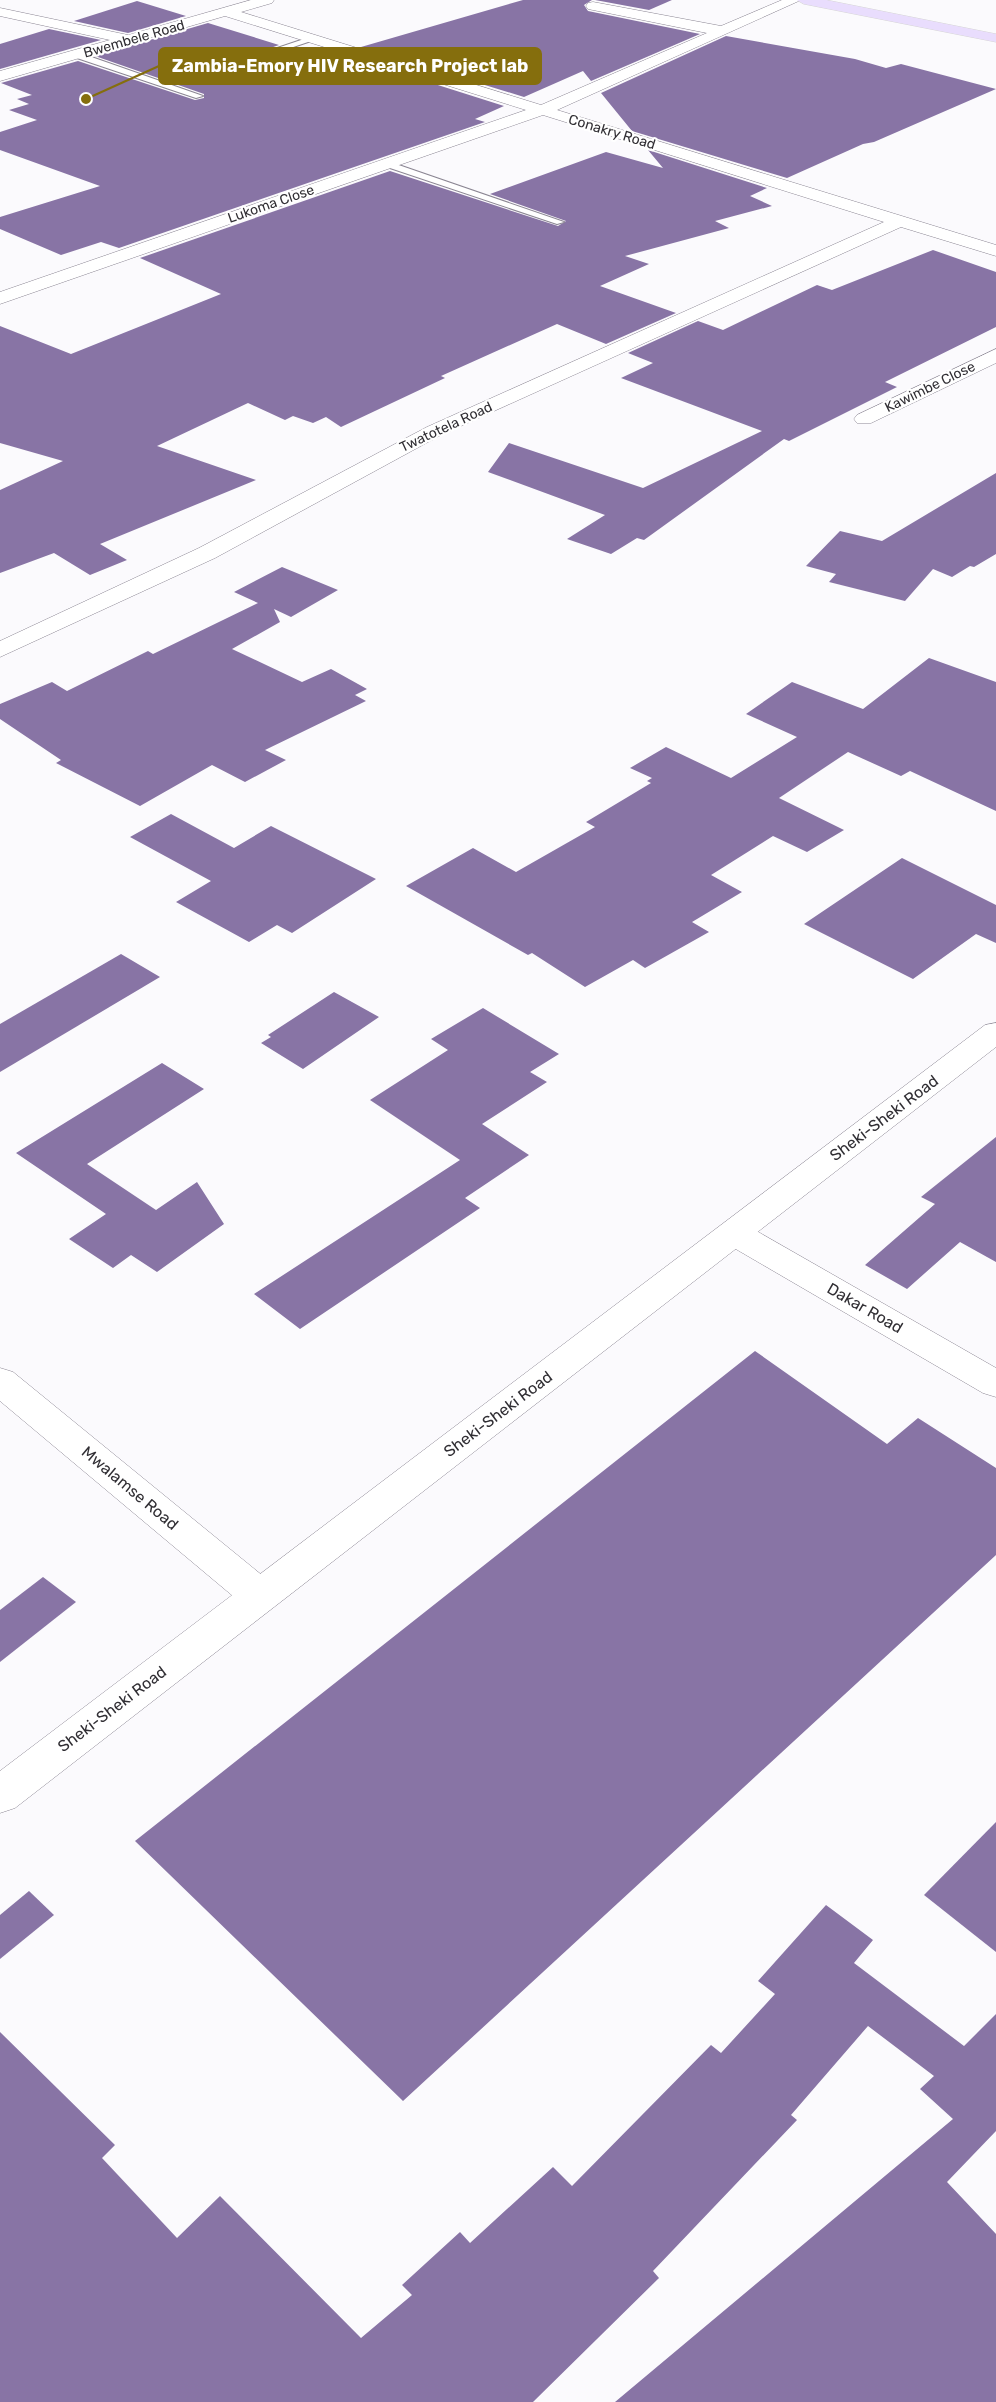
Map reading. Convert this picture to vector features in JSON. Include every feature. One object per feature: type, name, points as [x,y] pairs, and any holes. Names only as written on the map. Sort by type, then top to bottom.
[{"type":"main road","points":[[804,0],[996,38]]},
{"type":"main road","points":[[854,0],[996,28]]},
{"type":"street","name":"Bwembele Road","points":[[0,76],[229,13],[267,0]]},
{"type":"street","name":"Lukoma Close","points":[[0,298],[543,110],[794,0]]},
{"type":"street","points":[[593,6],[722,31]]},
{"type":"street","points":[[0,12],[131,40]]},
{"type":"street","name":"Conakry Road","points":[[229,13],[996,251]]},
{"type":"street","name":"Twatotela Road","points":[[0,650],[207,553],[434,431],[901,221]]},
{"type":"street","name":"Kawimbe Close","points":[[864,419],[996,355]]},
{"type":"street","name":"Sheki-Sheki Road","points":[[0,1795],[996,1032]]},
{"type":"street","name":"Dakar Road","points":[[734,1233],[996,1384]]},
{"type":"street","name":"Mwalamse Road","points":[[0,1381],[260,1596]]},
{"type":"lane","points":[[219,69],[313,39]]},
{"type":"lane","points":[[77,55],[199,96]]},
{"type":"lane","points":[[387,164],[560,222]]},
{"type":"building","points":[[523,0],[592,0],[584,5],[588,11],[700,34],[591,81],[583,71],[524,97],[361,47]]},
{"type":"building","points":[[595,0],[672,0],[649,10]]},
{"type":"building","points":[[137,1],[186,16],[128,33],[74,21]]},
{"type":"building","points":[[208,23],[279,45],[213,68],[221,73],[293,49],[321,58],[337,53],[504,106],[475,119],[485,122],[119,248],[101,242],[61,255],[0,229],[0,217],[100,186],[0,150],[0,132],[37,120],[9,110],[29,104],[17,99],[32,95],[1,83],[78,61],[195,100],[204,98],[204,94],[95,56]]},
{"type":"building","points":[[49,29],[101,40],[0,69],[0,44]]},
{"type":"building","points":[[726,36],[855,59],[886,68],[901,64],[996,89],[787,178],[632,131],[601,93]]},
{"type":"building","points":[[648,150],[767,188],[750,196],[772,206],[715,221],[729,228],[625,256],[649,264],[600,286],[676,313],[606,344],[557,324],[441,376],[445,378],[341,427],[326,417],[313,423],[293,416],[285,420],[248,403],[157,446],[256,480],[100,544],[127,560],[90,575],[54,553],[0,573],[0,490],[63,461],[0,443],[0,326],[71,354],[221,294],[140,258],[390,171],[558,226],[566,221],[490,194],[606,152],[663,168]]},
{"type":"building","points":[[933,250],[996,272],[996,327],[885,382],[897,387],[789,441],[784,439],[644,540],[637,538],[611,554],[567,539],[605,515],[488,472],[509,443],[643,488],[762,431],[621,378],[653,363],[628,353],[698,321],[723,330],[817,285],[832,290]]},
{"type":"building","points":[[996,473],[996,554],[952,577],[933,569],[905,601],[829,582],[836,574],[806,566],[840,531],[882,541]]},
{"type":"building","points":[[282,567],[338,590],[291,617],[274,609],[280,622],[232,649],[302,682],[331,669],[367,689],[355,695],[366,701],[265,750],[286,760],[245,782],[212,765],[140,806],[56,763],[61,760],[0,719],[0,704],[52,682],[67,691],[148,651],[153,654],[258,603],[234,592]]},
{"type":"building","points":[[929,658],[996,682],[996,811],[910,771],[901,776],[848,752],[779,798],[844,830],[807,852],[773,836],[711,875],[742,892],[692,922],[709,932],[645,968],[633,960],[585,987],[532,953],[528,955],[406,886],[473,848],[516,872],[595,827],[586,822],[651,783],[647,781],[652,778],[630,768],[666,747],[731,778],[797,737],[746,714],[792,682],[863,709]]},
{"type":"building","points":[[171,814],[234,848],[271,826],[376,879],[292,933],[277,925],[249,942],[176,902],[211,881],[130,837]]},
{"type":"building","points":[[902,858],[996,905],[996,943],[976,934],[913,979],[804,924]]},
{"type":"building","points":[[121,954],[160,977],[0,1072],[0,1024]]},
{"type":"building","points":[[334,992],[379,1017],[303,1069],[261,1043],[271,1037],[268,1035]]},
{"type":"building","points":[[483,1008],[559,1054],[530,1072],[547,1082],[482,1124],[529,1155],[465,1198],[480,1208],[300,1329],[254,1294],[460,1160],[370,1100],[448,1050],[431,1039]]},
{"type":"building","points":[[162,1063],[204,1089],[87,1164],[156,1210],[197,1182],[224,1224],[157,1272],[131,1255],[113,1268],[69,1239],[106,1214],[16,1153]]},
{"type":"building","points":[[996,1137],[996,1262],[960,1242],[907,1289],[865,1265],[935,1204],[921,1197]]},
{"type":"building","points":[[755,1351],[887,1444],[918,1418],[996,1468],[996,1555],[403,2101],[135,1841]]},
{"type":"building","points":[[43,1577],[76,1602],[0,1662],[0,1610]]},
{"type":"building","points":[[996,1822],[996,1952],[924,1895]]},
{"type":"building","points":[[29,1891],[54,1915],[0,1959],[0,1915]]},
{"type":"building","points":[[826,1905],[873,1940],[854,1963],[964,2046],[996,2014],[996,2131],[947,2182],[996,2234],[996,2402],[615,2402],[953,2119],[920,2089],[934,2076],[868,2026],[791,2115],[797,2120],[653,2271],[659,2278],[533,2402],[0,2402],[0,2032],[115,2145],[102,2158],[177,2238],[220,2196],[361,2338],[412,2295],[402,2285],[460,2232],[470,2243],[553,2167],[572,2186],[711,2045],[721,2053],[775,1994],[758,1981]]},
{"type":"place","name":"Zambia-Emory HIV Research Project lab","points":[[86,99]]}]
